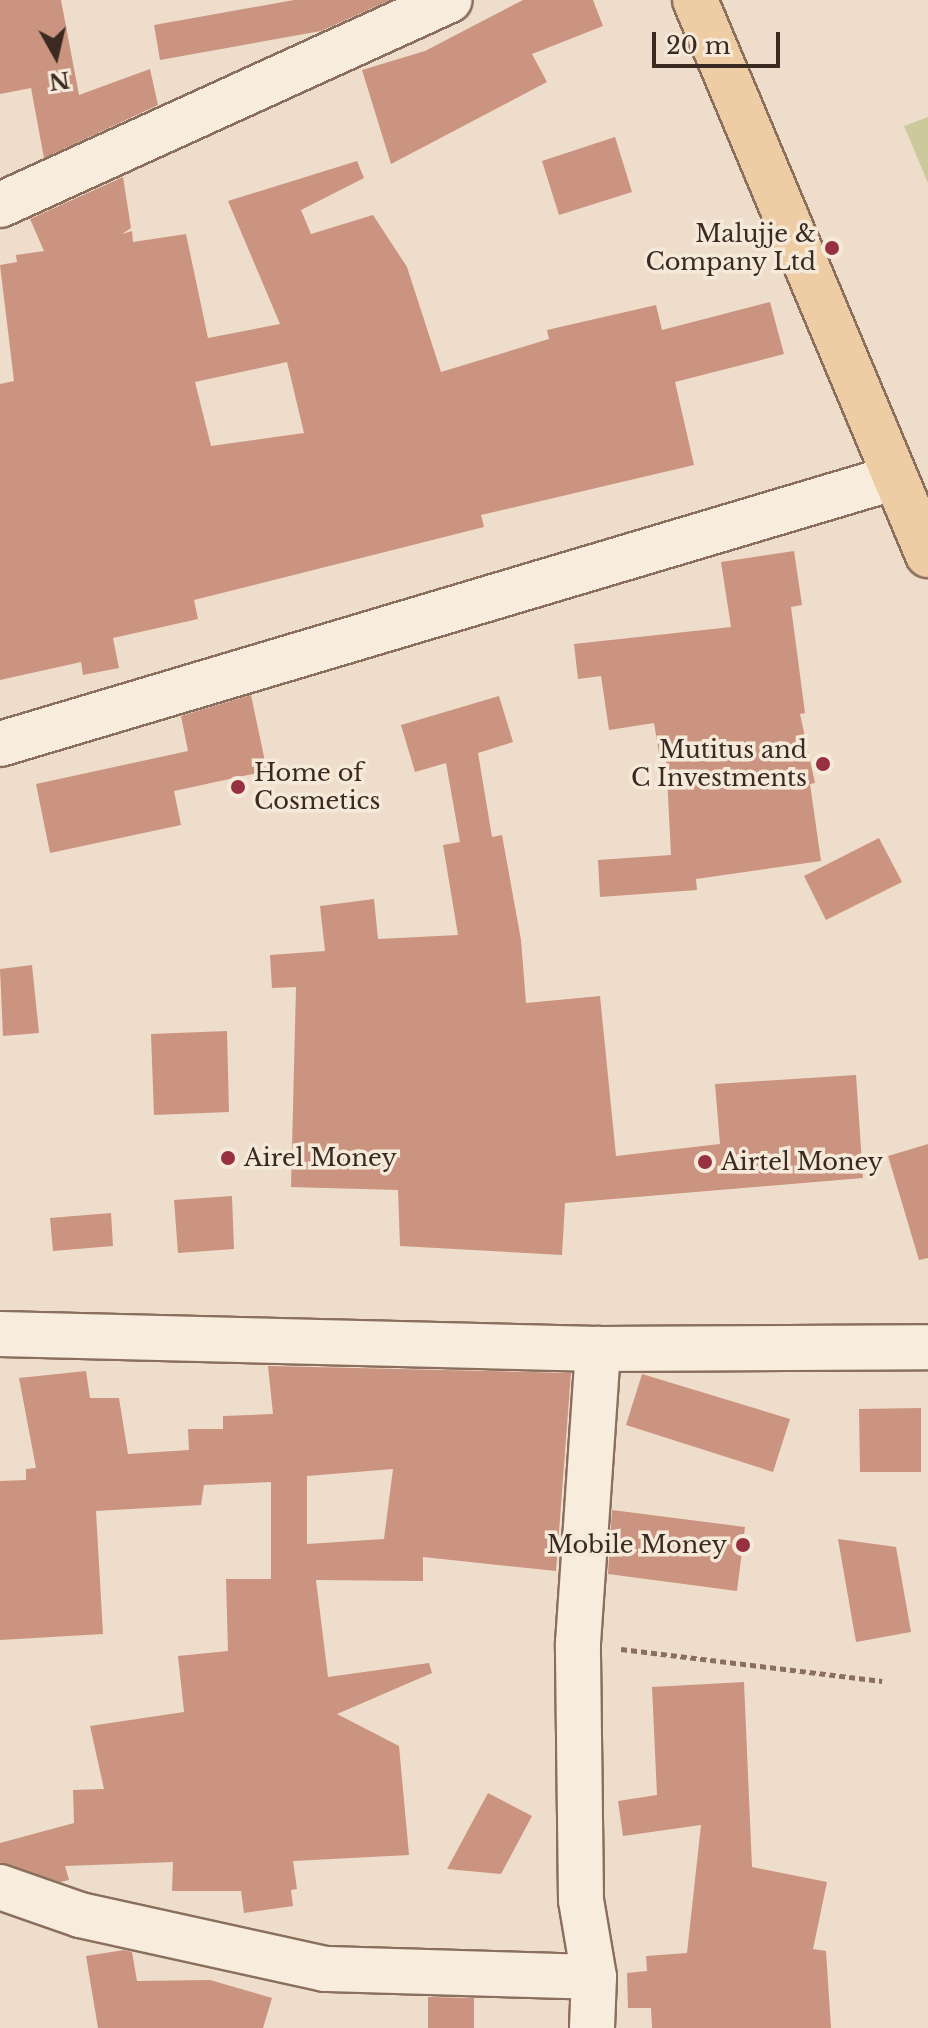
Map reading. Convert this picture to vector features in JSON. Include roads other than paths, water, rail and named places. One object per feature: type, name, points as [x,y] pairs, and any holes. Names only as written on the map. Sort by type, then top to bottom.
[{"type":"main road","points":[[695,0],[893,478],[928,555]]},
{"type":"street","points":[[0,205],[450,0]]},
{"type":"street","points":[[0,744],[893,478]]},
{"type":"street","points":[[0,1334],[598,1349],[928,1347]]},
{"type":"street","points":[[592,2028],[594,1977],[581,1900],[578,1643],[598,1349]]},
{"type":"street","points":[[0,1887],[80,1915],[325,1969],[594,1977]]},
{"type":"place","name":"Malujje & Company Ltd","points":[[832,248]]},
{"type":"place","name":"Mutitus and C Investments","points":[[823,764]]},
{"type":"place","name":"Home of Cosmetics","points":[[238,787]]},
{"type":"place","name":"Airel Money","points":[[228,1158]]},
{"type":"place","name":"Airtel Money","points":[[705,1162]]},
{"type":"place","name":"Mobile Money","points":[[743,1545]]}]
